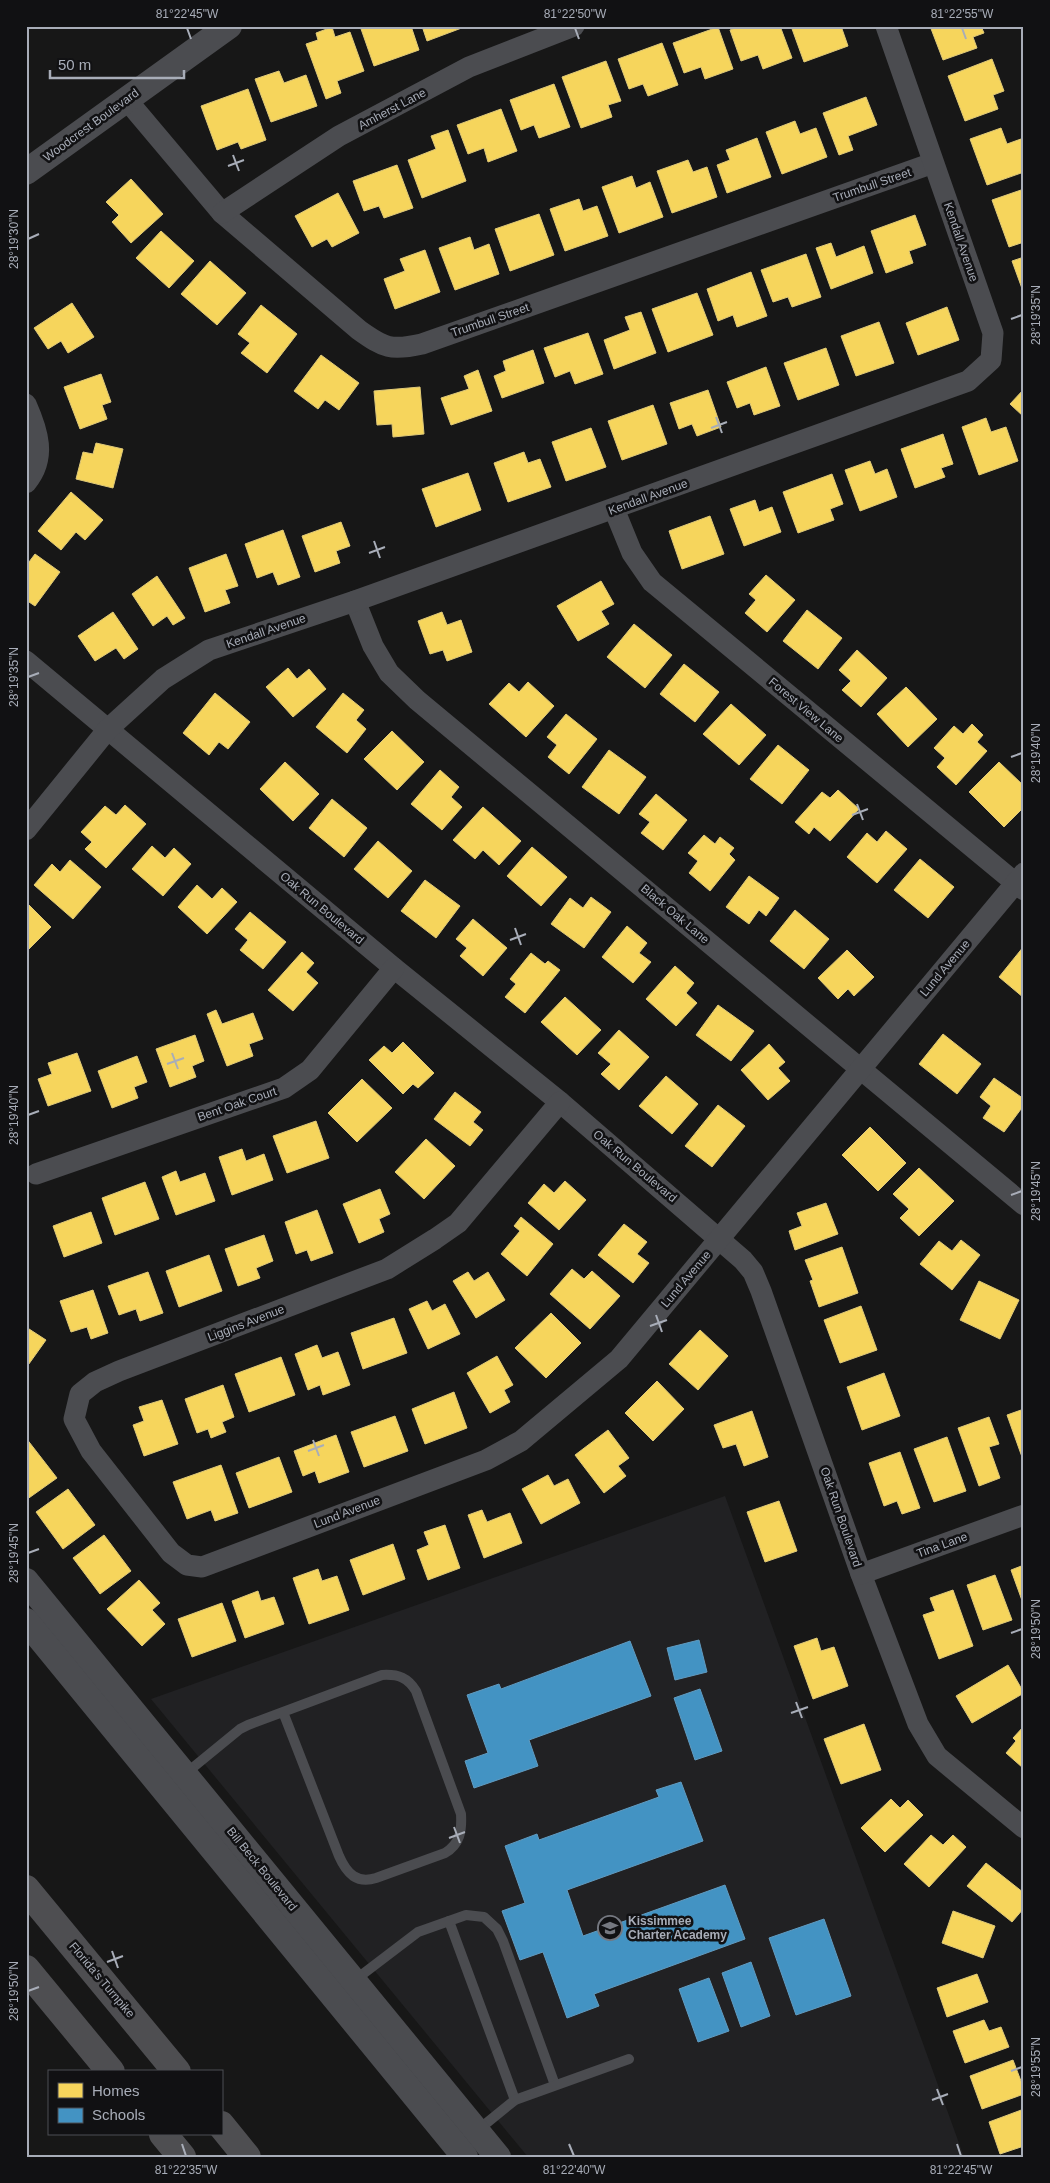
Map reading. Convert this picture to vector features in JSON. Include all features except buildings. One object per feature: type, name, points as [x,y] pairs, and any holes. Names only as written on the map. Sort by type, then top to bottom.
[{"type":"highway","name":"Florida's Turnpike","points":[[26,1889],[175,2070]]},
{"type":"highway","points":[[26,1969],[109,2070]]},
{"type":"highway","points":[[222,2126],[248,2157]]},
{"type":"highway","points":[[165,2136],[182,2157]]},
{"type":"street","name":"Woodcrest Boulevard","points":[[26,172],[229,26]]},
{"type":"street","name":"Amherst Lane","points":[[222,213],[348,132],[470,68],[574,26]]},
{"type":"street","name":"Kendall Avenue","points":[[26,830],[108,729],[163,679],[208,650],[355,601],[968,381],[991,360],[993,333],[886,26]]},
{"type":"street","name":"Trumbull Street","points":[[126,99],[222,213],[359,330],[380,345],[403,348],[431,341],[934,163]]},
{"type":"street","points":[[26,404],[37,430],[39,452],[35,473],[26,483]]},
{"type":"street","name":"Forest View Lane","points":[[614,509],[632,553],[652,582],[1021,882]]},
{"type":"street","name":"Black Oak Lane","points":[[355,601],[373,646],[390,673],[417,700],[1024,1205]]},
{"type":"street","name":"Oak Run Boulevard","points":[[26,661],[394,968],[560,1102],[720,1238],[743,1260],[753,1272],[761,1291],[861,1574],[918,1724],[937,1756],[1024,1828]]},
{"type":"street","name":"Lund Avenue","points":[[188,1565],[202,1567],[486,1460],[521,1440],[619,1359],[1021,882]]},
{"type":"street","name":"Bent Oak Court","points":[[36,1174],[284,1088],[310,1070],[394,968]]},
{"type":"street","name":"Liggins Avenue","points":[[188,1565],[171,1553],[91,1451],[74,1419],[80,1394],[95,1382],[119,1371],[387,1269],[458,1223],[560,1102]]},
{"type":"street","name":"Tina Lane","points":[[861,1574],[1024,1516]]},
{"type":"street","name":"Bill Beck Boulevard","points":[[26,1581],[498,2157]]},
{"type":"street","name":"Bill Beck Boulevard","points":[[26,1621],[460,2151]]},
{"type":"street","points":[[460,2151],[477,2131]]},
{"type":"lane","points":[[185,1775],[240,1730],[283,1712],[382,1675],[403,1677],[411,1682],[422,1704],[461,1814],[461,1834],[458,1842],[445,1853],[376,1878],[368,1880],[353,1877],[347,1872],[339,1856],[283,1712]]},
{"type":"lane","points":[[354,1981],[418,1932],[466,1915],[484,1917],[497,1929],[555,2085]]},
{"type":"lane","points":[[449,1921],[515,2100]]},
{"type":"lane","points":[[477,2131],[515,2100],[629,2059]]},
{"type":"shaded area","name":"Kissimmee Charter Academy","points":[[725,1496],[964,2157],[528,2157],[151,1699]]},
{"type":"place","name":"Kissimmee Charter Academy","points":[[610,1928]]}]
